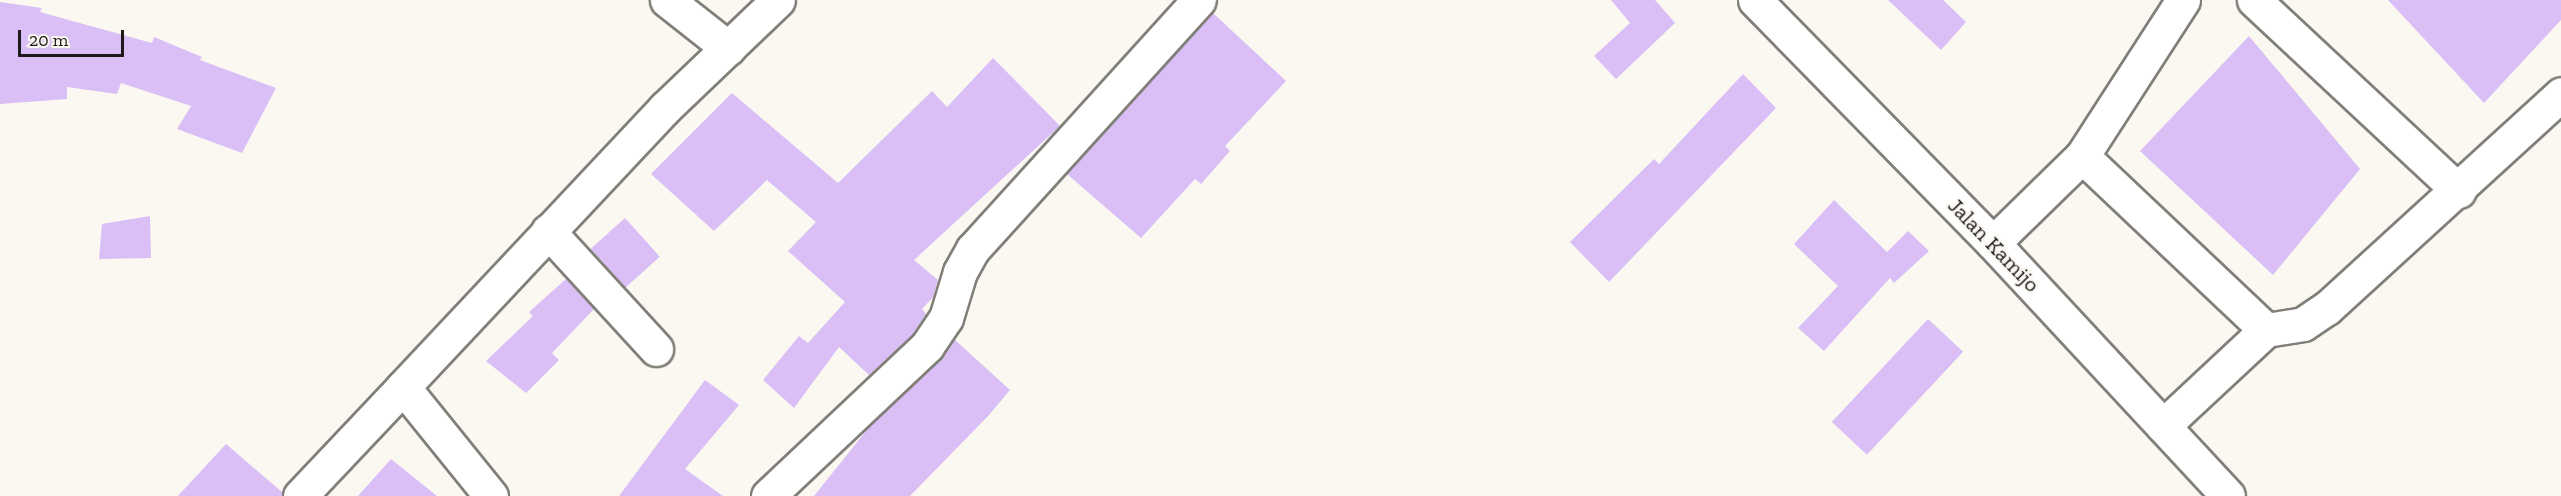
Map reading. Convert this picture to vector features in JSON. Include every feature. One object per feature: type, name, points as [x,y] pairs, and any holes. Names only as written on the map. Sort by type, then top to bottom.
[{"type":"street","points":[[667,0],[728,48]]},
{"type":"street","points":[[300,496],[548,231],[778,0]]},
{"type":"street","points":[[768,496],[927,346],[946,318],[960,272],[973,249],[1199,0]]},
{"type":"street","name":"Jalan Kamijo","points":[[1755,0],[1993,243],[2228,496]]},
{"type":"street","points":[[1993,243],[2082,156],[2183,0]]},
{"type":"street","points":[[2254,0],[2459,191]]},
{"type":"street","points":[[2163,426],[2266,330],[2303,324],[2327,308],[2459,191],[2561,94]]},
{"type":"street","points":[[2082,156],[2266,330]]},
{"type":"street","points":[[548,231],[656,349]]},
{"type":"street","points":[[403,387],[491,496]]},
{"type":"building","points":[[1611,0],[1655,0],[1675,23],[1616,79],[1594,56],[1630,23]]},
{"type":"building","points":[[1888,0],[1943,0],[1966,22],[1941,50]]},
{"type":"building","points":[[2388,0],[2561,0],[2561,20],[2484,103]]},
{"type":"building","points":[[0,2],[42,8],[40,12],[152,43],[154,37],[202,57],[200,60],[276,88],[242,153],[177,129],[191,106],[121,83],[117,94],[67,87],[67,99],[0,104]]},
{"type":"building","points":[[1213,13],[1286,81],[1225,146],[1230,151],[1201,184],[1195,179],[1141,238],[1067,174]]},
{"type":"building","points":[[2249,36],[2360,169],[2273,275],[2140,151]]},
{"type":"building","points":[[993,58],[1060,126],[914,260],[938,280],[933,297],[922,309],[926,314],[913,334],[869,375],[839,347],[794,408],[763,380],[799,336],[808,343],[845,302],[788,251],[816,222],[767,180],[714,231],[651,174],[732,93],[838,183],[932,91],[947,107]]},
{"type":"building","points":[[1743,74],[1776,108],[1609,282],[1570,242],[1654,159],[1659,164]]},
{"type":"building","points":[[1834,200],[1887,252],[1908,231],[1929,251],[1894,283],[1890,278],[1824,351],[1798,328],[1838,286],[1794,244]]},
{"type":"building","points":[[150,216],[151,258],[99,259],[102,224]]},
{"type":"building","points":[[625,218],[660,257],[626,287],[591,249]]},
{"type":"building","points":[[566,279],[594,309],[552,353],[559,360],[526,393],[486,361],[533,316],[529,312]]},
{"type":"building","points":[[1928,319],[1963,352],[1867,455],[1832,422]]},
{"type":"building","points":[[954,339],[1010,390],[989,415],[910,496],[814,496],[870,426],[940,360]]},
{"type":"building","points":[[705,380],[739,405],[685,469],[723,496],[619,496]]},
{"type":"building","points":[[226,444],[282,492],[282,496],[178,496]]},
{"type":"building","points":[[391,459],[437,496],[358,496]]}]
